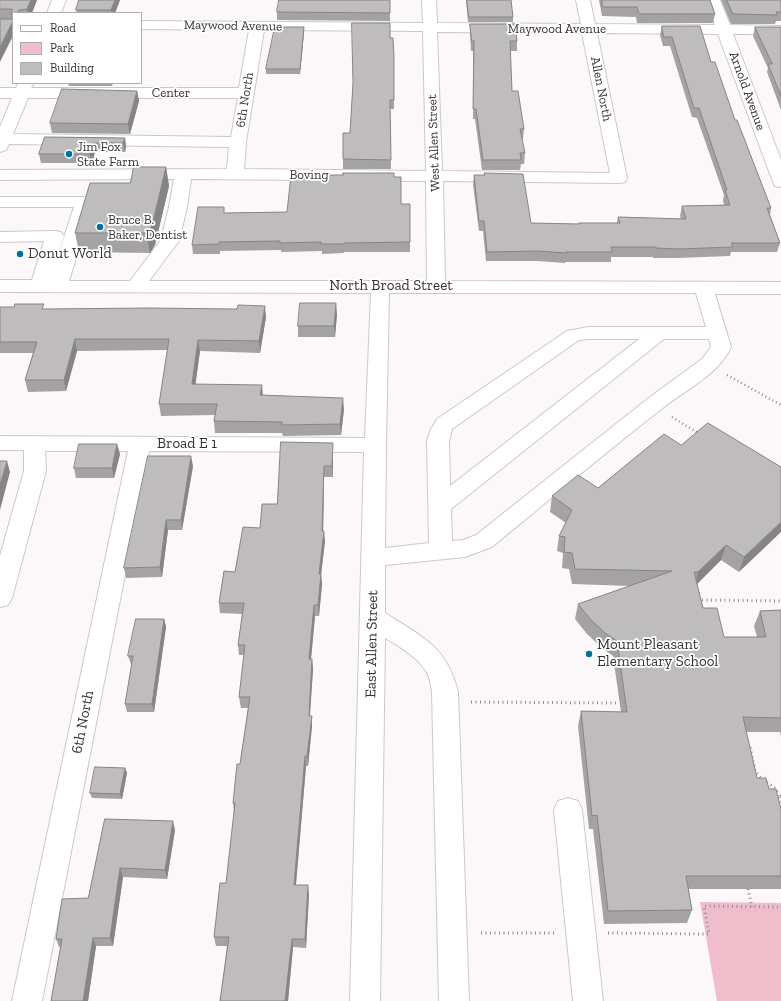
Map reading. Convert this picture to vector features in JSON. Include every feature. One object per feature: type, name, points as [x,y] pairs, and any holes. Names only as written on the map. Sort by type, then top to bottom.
[{"type":"street","points":[[54,12],[59,0]]},
{"type":"street","name":"West Allen Street","points":[[429,0],[435,176],[436,286]]},
{"type":"street","name":"Allen North","points":[[583,0],[619,178]]},
{"type":"street","name":"Arnold Avenue","points":[[713,0],[781,182]]},
{"type":"street","name":"Maywood Avenue","points":[[142,26],[589,28],[724,31],[781,30]]},
{"type":"street","name":"6th North","points":[[235,174],[238,142],[257,27]]},
{"type":"street","points":[[24,88],[1,143],[238,142]]},
{"type":"street","name":"Center","points":[[0,92],[24,88],[246,94]]},
{"type":"street","points":[[134,286],[170,241],[178,207],[183,174]]},
{"type":"street","name":"Boving","points":[[0,175],[235,174],[619,178]]},
{"type":"street","points":[[0,202],[84,202],[58,286]]},
{"type":"street","points":[[0,237],[55,236],[40,286]]},
{"type":"street","name":"North Broad Street","points":[[0,286],[781,288]]},
{"type":"street","name":"East Allen Street","points":[[365,1001],[375,445],[380,286]]},
{"type":"street","points":[[373,558],[465,548],[484,541],[657,402],[712,361],[718,354],[721,347],[704,288]]},
{"type":"street","points":[[441,551],[438,441],[440,431],[444,424],[574,335],[588,333],[718,333]]},
{"type":"street","points":[[440,506],[659,333]]},
{"type":"street","name":"Broad E 1","points":[[0,442],[375,445]]},
{"type":"street","points":[[0,598],[35,471],[34,443]]},
{"type":"street","name":"6th North","points":[[27,1001],[140,443]]},
{"type":"street","points":[[373,618],[423,653],[436,664],[442,678],[444,692],[454,1001]]},
{"type":"street","points":[[568,810],[588,1001]]},
{"type":"path","points":[[723,373],[781,405]]},
{"type":"path","points":[[669,416],[702,436]]},
{"type":"path","points":[[702,600],[781,601]]},
{"type":"path","points":[[468,702],[619,703]]},
{"type":"path","points":[[740,746],[750,746],[755,771],[760,777],[777,790],[780,796],[781,807]]},
{"type":"path","points":[[754,776],[760,777]]},
{"type":"path","points":[[748,889],[752,907]]},
{"type":"path","points":[[604,933],[709,934],[704,906],[781,907]]},
{"type":"path","points":[[478,933],[555,933]]},
{"type":"green space","points":[[700,902],[781,903],[781,1001],[717,1001]]},
{"type":"building","points":[[0,0],[31,0],[27,9],[19,10],[18,12],[12,12],[12,9],[0,9]]},
{"type":"building","points":[[79,0],[115,0],[111,10],[76,10]]},
{"type":"building","points":[[279,0],[390,0],[390,13],[277,12]]},
{"type":"building","points":[[467,0],[511,0],[513,17],[469,17]]},
{"type":"building","points":[[602,0],[710,0],[715,14],[639,14],[637,7],[603,7]]},
{"type":"building","points":[[727,0],[781,0],[781,12],[776,12],[777,15],[733,14]]},
{"type":"building","points":[[0,19],[12,19],[12,23],[0,47]]},
{"type":"building","points":[[352,23],[390,23],[390,38],[393,38],[394,57],[394,100],[390,100],[391,160],[343,159],[343,133],[350,133],[353,83]]},
{"type":"building","points":[[470,24],[515,24],[517,41],[510,41],[512,91],[518,91],[524,129],[520,129],[525,153],[520,153],[521,160],[483,160],[476,109],[473,109],[474,41],[472,41]]},
{"type":"building","points":[[662,26],[700,26],[711,62],[715,62],[735,120],[737,120],[771,208],[767,208],[780,243],[731,243],[733,247],[679,249],[655,247],[611,247],[612,252],[487,252],[484,221],[479,221],[474,175],[485,175],[484,173],[523,174],[531,223],[620,223],[618,217],[686,219],[682,206],[730,205],[725,190],[727,190],[699,108],[694,108],[672,37],[664,37]]},
{"type":"building","points":[[275,27],[304,27],[300,69],[266,69]]},
{"type":"building","points":[[755,27],[781,27],[781,96],[768,64],[772,64]]},
{"type":"building","points":[[62,89],[137,91],[128,124],[50,123]]},
{"type":"building","points":[[45,137],[125,138],[123,143],[94,143],[90,154],[39,154]]},
{"type":"building","points":[[134,167],[166,167],[152,226],[146,233],[75,233],[90,183],[130,183]]},
{"type":"building","points":[[343,173],[394,173],[394,177],[401,177],[401,204],[410,204],[410,242],[321,244],[321,242],[280,243],[280,241],[219,242],[219,244],[192,245],[198,207],[224,207],[224,213],[287,212],[291,175],[343,175]]},
{"type":"building","points":[[300,303],[336,303],[334,326],[298,326]]},
{"type":"building","points":[[15,304],[44,304],[42,309],[237,309],[238,305],[265,306],[259,341],[198,340],[192,384],[262,385],[260,395],[343,398],[340,424],[282,425],[282,422],[214,421],[217,404],[159,404],[169,339],[75,339],[64,380],[25,380],[37,342],[0,342],[0,307],[14,307]]},
{"type":"building","points":[[708,423],[781,467],[781,522],[744,557],[726,545],[698,572],[694,572],[703,608],[717,608],[724,637],[766,637],[760,611],[781,610],[781,718],[743,717],[757,778],[766,778],[769,789],[776,789],[781,809],[781,876],[686,876],[692,910],[608,911],[597,815],[592,816],[581,711],[627,712],[617,641],[605,633],[590,619],[578,604],[672,571],[575,569],[572,553],[564,552],[565,537],[559,536],[572,510],[552,496],[578,475],[598,488],[664,434],[681,445]]},
{"type":"building","points":[[281,442],[333,443],[332,466],[324,466],[322,531],[324,531],[319,574],[321,574],[318,605],[314,605],[309,659],[312,659],[309,716],[312,716],[307,756],[305,756],[294,885],[308,885],[305,939],[292,939],[285,1001],[220,1001],[229,937],[214,937],[220,883],[226,883],[235,803],[233,803],[237,764],[240,764],[250,697],[239,697],[245,645],[238,645],[244,603],[219,603],[224,571],[235,572],[243,527],[260,528],[262,504],[277,504]]},
{"type":"building","points":[[79,444],[117,444],[112,468],[74,468]]},
{"type":"building","points":[[148,456],[191,456],[181,520],[166,520],[160,567],[124,568]]},
{"type":"building","points":[[0,461],[7,461],[0,485]]},
{"type":"building","points":[[136,619],[164,619],[152,704],[125,704],[133,656],[128,656]]},
{"type":"building","points":[[95,767],[125,768],[120,794],[90,793]]},
{"type":"building","points":[[105,819],[173,821],[165,870],[120,868],[110,938],[93,938],[83,1001],[51,1001],[62,939],[56,939],[62,899],[88,898]]},
{"type":"place","name":"Jim Fox State Farm","points":[[69,154]]},
{"type":"place","name":"Bruce B. Baker, Dentist","points":[[100,227]]},
{"type":"place","name":"Donut World","points":[[20,254]]},
{"type":"place","name":"Mount Pleasant Elementary School","points":[[589,654]]}]
